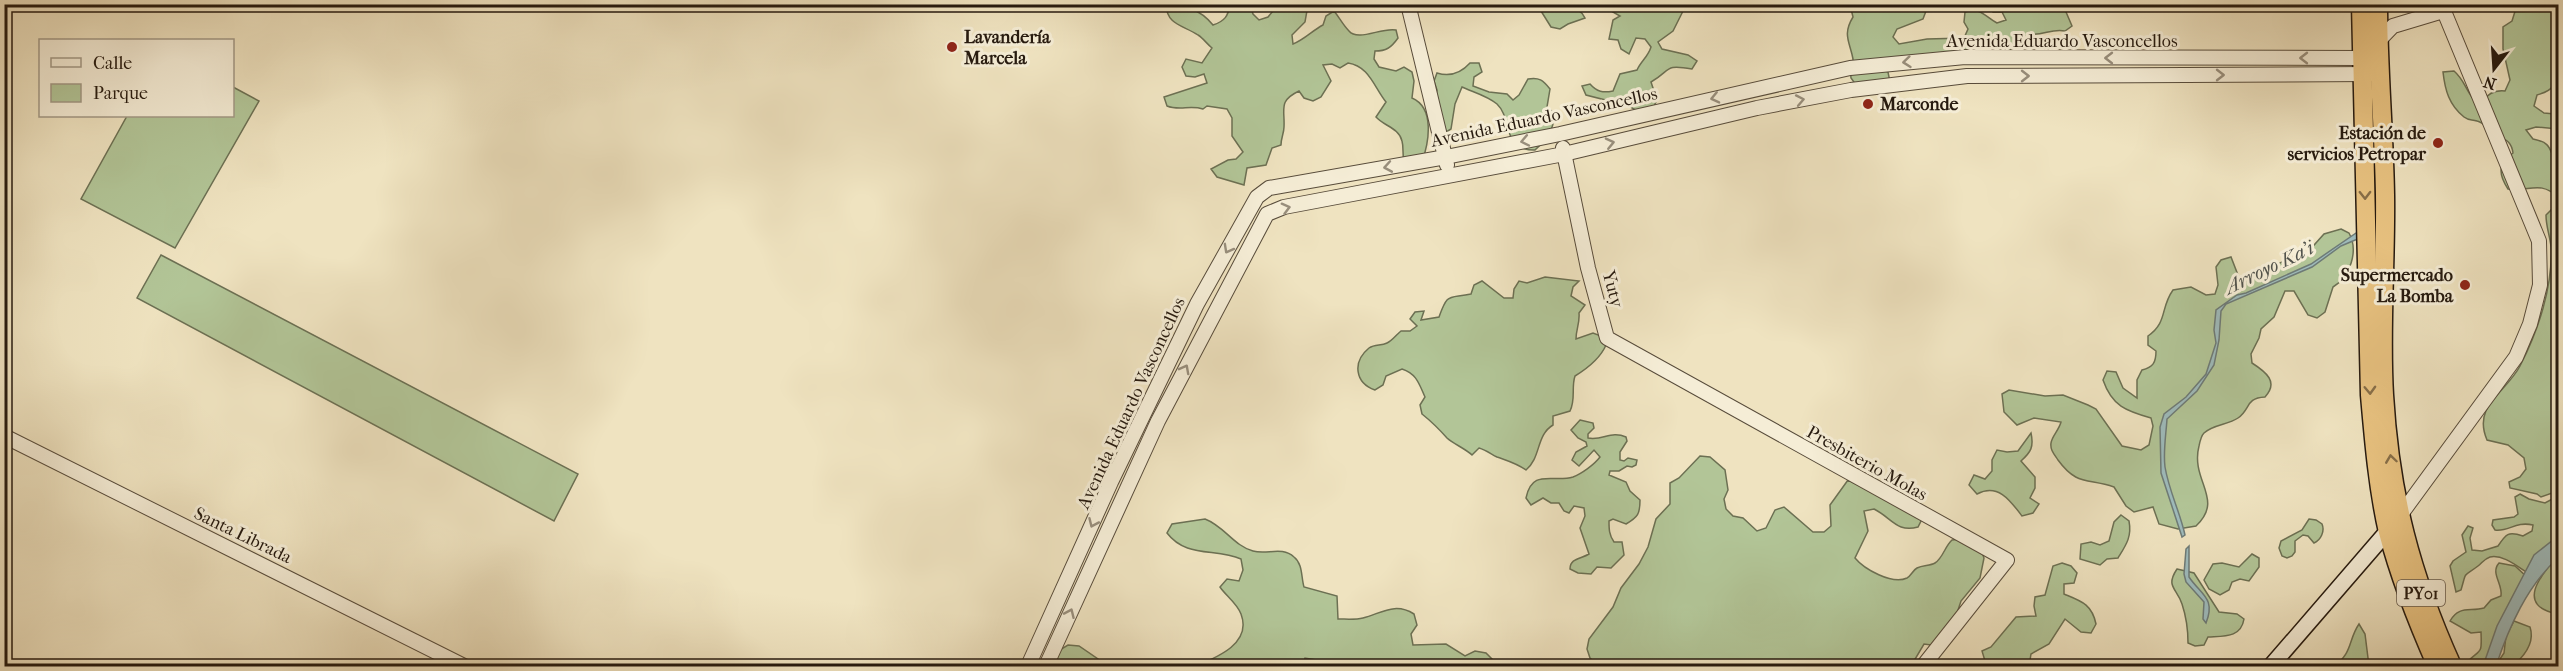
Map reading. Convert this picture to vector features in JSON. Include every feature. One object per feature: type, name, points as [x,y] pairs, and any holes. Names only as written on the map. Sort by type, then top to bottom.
[{"type":"highway","name":"PY01","points":[[2361,4],[2368,69],[2370,395],[2376,455],[2422,631],[2437,666]]},
{"type":"highway","name":"PY01","points":[[2368,69],[2378,41],[2378,4]]},
{"type":"highway","name":"PY01","points":[[2394,524],[2452,666]]},
{"type":"main road","points":[[2271,666],[2394,524]]},
{"type":"street","points":[[1408,4],[1449,176]]},
{"type":"street","points":[[2378,41],[2393,27],[2442,8],[2512,181],[2539,241],[2540,285],[2530,324],[2516,357],[2394,524]]},
{"type":"street","name":"Avenida Eduardo Vasconcellos","points":[[1028,666],[1183,334],[1257,197],[1269,188],[1446,157],[1560,134],[1850,68],[1965,57],[2368,69]]},
{"type":"street","name":"Avenida Eduardo Vasconcellos","points":[[1046,666],[1158,421],[1267,214],[1284,207],[1564,154],[1757,108],[1851,90],[1967,76],[2368,69]]},
{"type":"street","name":"Yuty","points":[[1560,134],[1588,268],[1607,338],[1711,395]]},
{"type":"street","name":"Presbiterio Molas","points":[[1711,395],[2007,560],[1923,666]]},
{"type":"street","name":"Santa Librada","points":[[4,436],[464,666]]},
{"type":"green space","points":[[1561,4],[1575,8],[1585,18],[1560,29],[1551,27],[1541,11],[1531,8],[1530,5]]},
{"type":"green space","points":[[1166,5],[1192,9],[1203,15],[1213,25],[1225,18],[1230,5],[1250,5],[1253,14],[1259,20],[1268,17],[1278,5],[1308,5],[1305,22],[1292,35],[1293,44],[1323,25],[1326,16],[1334,11],[1353,34],[1364,35],[1384,30],[1396,30],[1398,38],[1388,48],[1375,51],[1374,59],[1379,67],[1396,71],[1404,67],[1412,72],[1414,81],[1412,98],[1424,109],[1428,126],[1427,145],[1422,162],[1404,161],[1403,144],[1398,133],[1376,117],[1386,102],[1366,73],[1361,68],[1348,63],[1340,68],[1332,64],[1323,65],[1331,81],[1321,97],[1313,101],[1304,98],[1299,91],[1285,102],[1281,145],[1272,148],[1266,165],[1247,168],[1244,185],[1217,177],[1211,169],[1228,160],[1236,159],[1243,152],[1232,136],[1232,118],[1227,109],[1207,106],[1203,109],[1167,106],[1164,97],[1207,83],[1204,74],[1195,77],[1186,76],[1182,67],[1186,59],[1202,63],[1212,48],[1200,36],[1173,21],[1169,17]]},
{"type":"green space","points":[[1614,5],[1686,5],[1673,31],[1658,42],[1662,49],[1688,55],[1697,61],[1692,69],[1676,67],[1668,69],[1651,82],[1657,100],[1653,108],[1637,111],[1629,106],[1586,95],[1582,86],[1590,84],[1600,91],[1613,91],[1620,74],[1637,70],[1650,50],[1651,47],[1645,39],[1636,38],[1629,54],[1621,49],[1618,40],[1609,39],[1613,20],[1620,16],[1611,11]]},
{"type":"green space","points":[[1850,5],[1923,5],[1926,11],[1923,19],[1897,29],[1893,37],[1899,44],[1927,39],[1964,38],[1968,29],[1964,22],[1965,12],[1982,13],[1997,23],[2006,20],[2002,12],[1993,12],[1990,5],[2063,5],[2072,26],[2065,31],[2030,34],[2024,41],[2022,50],[1953,56],[1934,53],[1880,69],[1888,72],[1890,82],[1856,85],[1851,78],[1853,59],[1847,34],[1853,17]]},
{"type":"green space","points":[[2517,5],[2548,5],[2558,9],[2556,80],[2550,90],[2537,95],[2534,106],[2544,113],[2555,114],[2558,110],[2558,129],[2536,127],[2526,130],[2533,139],[2550,148],[2558,166],[2558,197],[2540,188],[2508,189],[2502,178],[2501,169],[2504,161],[2513,153],[2512,148],[2506,140],[2481,123],[2464,117],[2451,102],[2445,85],[2443,72],[2454,71],[2472,97],[2481,105],[2491,94],[2505,91],[2510,80],[2503,49],[2503,27],[2512,21]]},
{"type":"green space","points":[[1470,63],[1479,63],[1482,72],[1474,77],[1473,86],[1489,92],[1507,94],[1513,100],[1519,95],[1528,79],[1540,80],[1550,89],[1547,107],[1554,113],[1553,124],[1546,138],[1535,150],[1524,149],[1512,140],[1502,110],[1497,104],[1485,96],[1462,87],[1455,104],[1451,129],[1443,134],[1434,107],[1437,90],[1434,81],[1437,73],[1446,75],[1455,73]]},
{"type":"green space","points":[[234,88],[259,101],[175,248],[81,199],[126,117],[234,117]]},
{"type":"green space","points":[[2558,197],[2558,491],[2541,497],[2510,488],[2509,482],[2520,477],[2526,469],[2524,458],[2508,445],[2487,440],[2484,417],[2487,408],[2520,366],[2538,324],[2550,278],[2551,247],[2546,215],[2554,207]]},
{"type":"green space","points":[[2341,229],[2349,233],[2353,255],[2344,277],[2333,287],[2325,312],[2317,318],[2308,315],[2294,291],[2285,291],[2274,317],[2261,329],[2251,354],[2252,363],[2266,374],[2271,382],[2269,392],[2265,397],[2254,399],[2238,418],[2212,428],[2202,436],[2197,458],[2207,507],[2204,516],[2196,526],[2178,529],[2159,524],[2153,507],[2134,512],[2126,506],[2114,487],[2083,480],[2071,474],[2051,448],[2052,440],[2061,422],[2034,418],[2017,425],[2004,412],[2002,394],[2009,390],[2045,396],[2063,395],[2096,409],[2122,446],[2141,450],[2149,445],[2153,426],[2151,418],[2121,406],[2111,396],[2103,380],[2107,371],[2116,372],[2123,388],[2137,398],[2137,380],[2142,370],[2151,366],[2155,359],[2156,351],[2148,345],[2148,336],[2159,325],[2173,290],[2191,287],[2206,295],[2215,294],[2218,285],[2216,267],[2221,260],[2231,257],[2243,281],[2252,280],[2263,266],[2272,267],[2306,254],[2324,234]]},
{"type":"green space","points":[[161,255],[578,474],[554,521],[137,298]]},
{"type":"green space","points":[[1545,277],[1579,281],[1573,287],[1571,296],[1585,305],[1579,313],[1576,339],[1593,333],[1601,336],[1606,345],[1593,363],[1575,376],[1570,411],[1553,416],[1553,425],[1541,440],[1531,465],[1526,470],[1479,448],[1472,455],[1449,440],[1422,414],[1420,405],[1425,397],[1417,380],[1407,371],[1402,369],[1386,376],[1383,385],[1375,390],[1368,387],[1360,377],[1358,366],[1360,359],[1369,348],[1385,344],[1401,331],[1410,331],[1417,326],[1410,319],[1415,312],[1424,311],[1421,320],[1439,317],[1447,300],[1471,294],[1474,285],[1482,281],[1504,298],[1513,298],[1514,289],[1519,281],[1527,283]]},
{"type":"green space","points":[[1580,420],[1593,423],[1594,428],[1588,434],[1588,438],[1611,435],[1626,437],[1627,441],[1620,452],[1620,460],[1624,461],[1628,458],[1637,460],[1636,465],[1627,466],[1619,471],[1610,471],[1609,475],[1626,482],[1630,491],[1640,500],[1640,509],[1630,522],[1626,524],[1613,519],[1609,521],[1611,537],[1614,542],[1622,542],[1624,555],[1611,568],[1597,567],[1591,574],[1578,573],[1570,569],[1574,561],[1589,554],[1580,528],[1585,516],[1584,508],[1574,506],[1569,513],[1564,511],[1559,503],[1551,503],[1543,498],[1531,505],[1526,498],[1533,483],[1538,480],[1573,477],[1587,469],[1600,457],[1594,450],[1579,466],[1572,460],[1576,452],[1587,446],[1586,442],[1578,438],[1571,430]]},
{"type":"green space","points":[[2031,433],[2031,449],[2021,461],[2035,477],[2035,488],[2030,498],[2039,504],[2033,513],[2022,516],[2003,495],[1991,491],[1977,494],[1969,485],[1974,475],[1985,479],[1992,471],[1992,460],[1997,450],[2018,451]]},
{"type":"green space","points":[[1700,456],[1710,457],[1725,470],[1728,490],[1724,499],[1726,509],[1733,516],[1743,518],[1757,531],[1766,528],[1775,510],[1784,507],[1813,532],[1824,532],[1831,526],[1830,505],[1848,480],[1923,517],[1918,527],[1905,528],[1895,524],[1874,509],[1864,511],[1868,531],[1855,558],[1865,567],[1886,578],[1901,580],[1907,578],[1917,568],[1938,561],[1952,540],[1961,539],[1980,547],[1984,558],[1980,578],[1961,601],[1954,622],[1939,646],[1924,644],[1911,666],[1598,665],[1590,658],[1587,649],[1589,639],[1613,607],[1621,588],[1639,564],[1648,547],[1656,519],[1670,504],[1670,483],[1679,478]]},
{"type":"green space","points":[[2520,494],[2545,503],[2558,496],[2558,551],[2528,573],[2505,559],[2490,557],[2466,575],[2461,590],[2456,592],[2450,566],[2466,552],[2462,535],[2468,526],[2473,528],[2470,538],[2472,550],[2482,551],[2498,546],[2508,535],[2523,536],[2532,531],[2533,525],[2527,524],[2504,530],[2495,530],[2492,525],[2493,520],[2514,517],[2518,514],[2515,497]]},
{"type":"green space","points":[[2121,515],[2129,521],[2130,532],[2126,545],[2118,558],[2107,559],[2100,565],[2080,559],[2081,544],[2091,542],[2100,545],[2109,541],[2114,522]]},
{"type":"green space","points":[[1205,519],[1218,526],[1234,541],[1253,551],[1279,551],[1294,557],[1300,567],[1304,587],[1337,596],[1338,619],[1360,619],[1388,610],[1401,609],[1414,614],[1417,625],[1411,634],[1413,645],[1446,644],[1465,656],[1475,651],[1486,653],[1499,666],[1319,666],[1316,660],[1305,658],[1303,666],[1196,666],[1231,648],[1242,633],[1243,624],[1239,610],[1220,587],[1227,579],[1239,581],[1243,570],[1241,559],[1183,546],[1167,533],[1172,524]]},
{"type":"green space","points":[[2309,519],[2322,524],[2323,532],[2320,538],[2314,543],[2308,536],[2303,535],[2295,541],[2295,552],[2292,556],[2287,558],[2282,556],[2279,548],[2281,541],[2302,530]]},
{"type":"green space","points":[[2252,554],[2259,558],[2259,567],[2249,581],[2240,579],[2232,582],[2229,590],[2220,595],[2209,589],[2204,580],[2213,564],[2222,563],[2239,567]]},
{"type":"green space","points":[[2558,555],[2558,614],[2545,610],[2537,604],[2534,597],[2535,589],[2544,572]]},
{"type":"green space","points":[[2062,563],[2071,566],[2077,573],[2074,583],[2064,584],[2064,594],[2081,601],[2092,612],[2096,624],[2091,633],[2081,632],[2065,619],[2049,644],[2031,654],[2029,666],[1999,666],[1985,661],[1982,651],[1991,647],[2016,617],[2036,616],[2035,597],[2045,595],[2053,566]]},
{"type":"green space","points":[[2499,563],[2515,566],[2528,578],[2485,666],[2466,666],[2466,663],[2481,648],[2481,632],[2471,633],[2450,621],[2461,611],[2484,608],[2491,600],[2501,596],[2496,575]]},
{"type":"green space","points":[[2177,569],[2194,573],[2219,612],[2237,614],[2244,619],[2236,633],[2208,637],[2204,645],[2195,646],[2188,643],[2183,609],[2172,584]]},
{"type":"green space","points":[[2514,621],[2530,627],[2530,643],[2526,652],[2515,664],[2517,666],[2498,666],[2504,653],[2506,636]]},
{"type":"green space","points":[[2359,624],[2365,634],[2369,666],[2334,666],[2347,651]]},
{"type":"green space","points":[[1068,645],[1079,646],[1098,659],[1100,666],[1052,666],[1058,651]]},
{"type":"water","points":[[2359,231],[2360,238],[2341,246],[2312,267],[2226,304],[2221,311],[2214,365],[2197,391],[2167,419],[2165,467],[2185,535],[2182,537],[2161,473],[2160,427],[2164,414],[2186,397],[2206,374],[2216,343],[2214,330],[2216,310],[2237,295],[2311,264]]},
{"type":"water","points":[[2558,536],[2558,558],[2528,594],[2496,666],[2483,666],[2497,626],[2534,555]]},
{"type":"water","points":[[2189,546],[2189,577],[2208,602],[2209,615],[2206,623],[2203,619],[2204,602],[2186,582],[2184,574],[2186,549]]},
{"type":"place","name":"Lavandería Marcela","points":[[952,47]]},
{"type":"place","name":"Marconde","points":[[1868,104]]},
{"type":"place","name":"Estación de servicios Petropar","points":[[2438,143]]},
{"type":"place","name":"Supermercado La Bomba","points":[[2465,285]]},
{"type":"water label","name":"Arroyo Ka'i","points":[[2269,267]]}]
